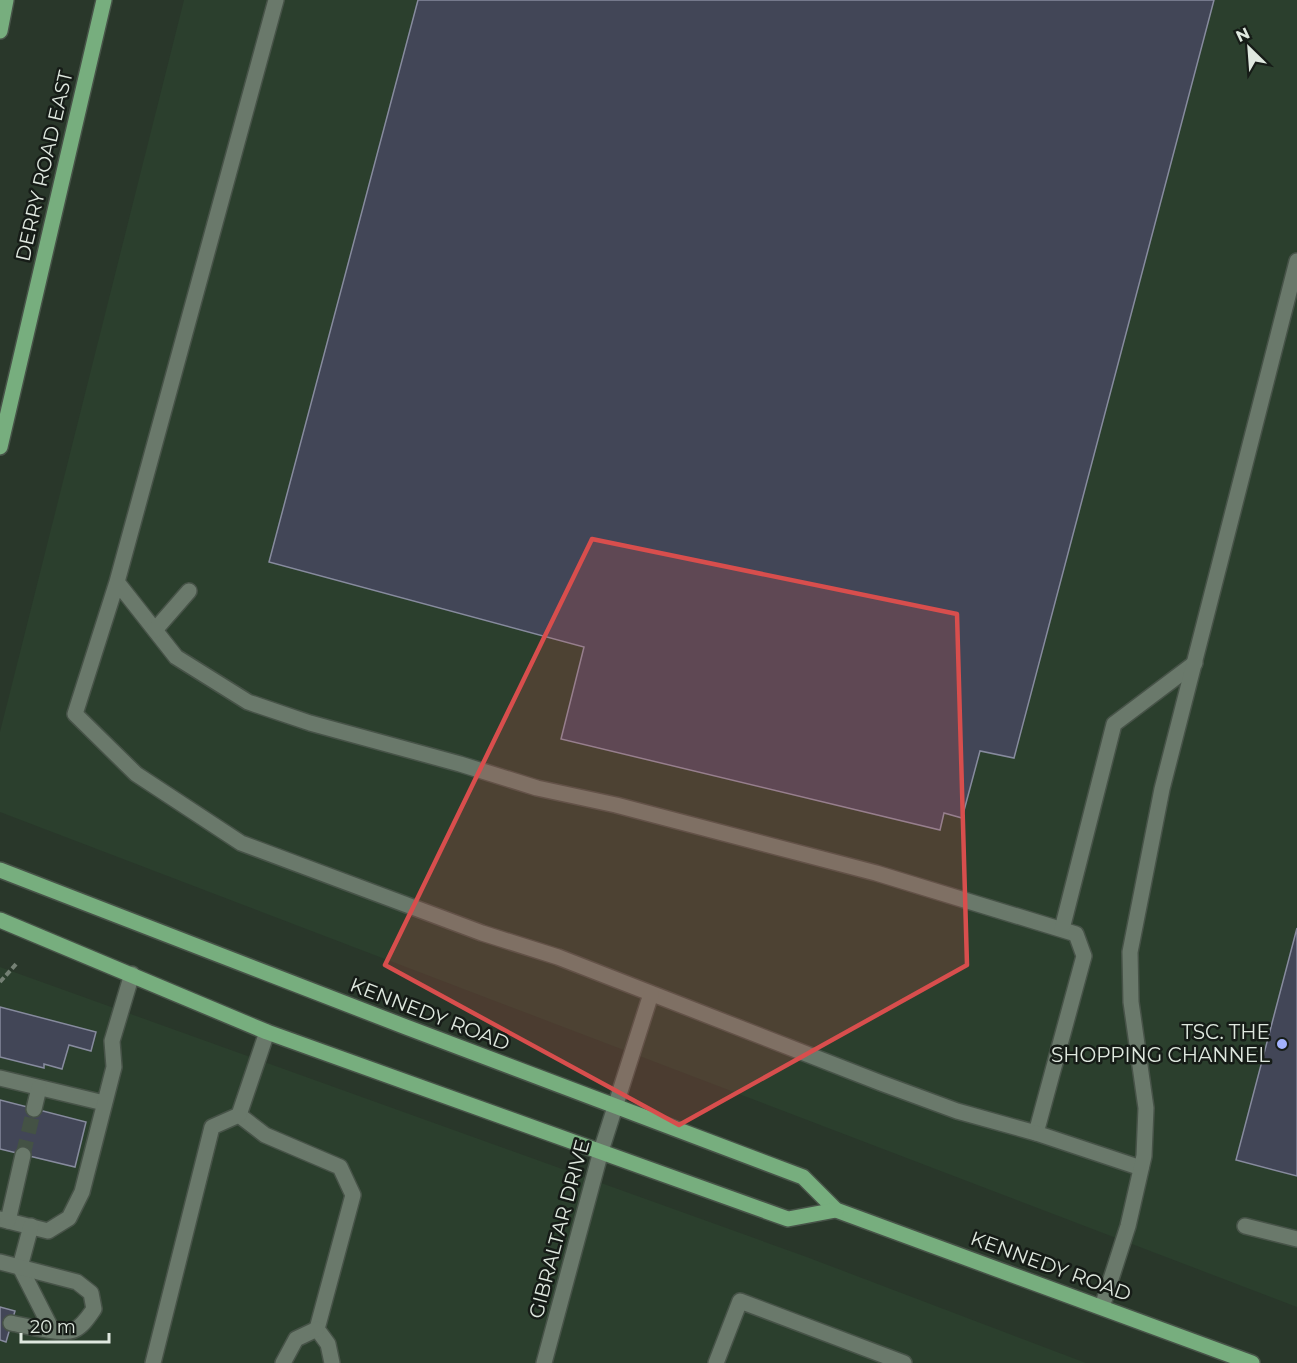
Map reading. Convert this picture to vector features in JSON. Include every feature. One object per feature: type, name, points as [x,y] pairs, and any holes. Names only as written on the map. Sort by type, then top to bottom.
[{"type":"main road","points":[[0,31],[6,0]]},
{"type":"main road","name":"DERRY ROAD EAST","points":[[0,447],[104,0]]},
{"type":"main road","name":"KENNEDY ROAD","points":[[0,870],[802,1177],[836,1210],[1252,1363]]},
{"type":"main road","points":[[4,924],[267,1032],[788,1219],[836,1210]]},
{"type":"street","points":[[276,0],[117,582],[75,714],[136,774],[241,843],[482,933],[558,957],[813,1058],[957,1111],[1036,1133],[1141,1168]]},
{"type":"street","points":[[1102,1307],[1128,1226],[1144,1156],[1146,1108],[1131,1002],[1130,951],[1162,789],[1297,261]]},
{"type":"street","points":[[117,582],[176,657],[248,702],[310,723],[460,764],[537,788],[627,808],[855,867],[1076,934],[1084,956],[1036,1133]]},
{"type":"street","points":[[155,630],[189,591]]},
{"type":"street","points":[[1062,929],[1114,724],[1196,663]]},
{"type":"street","points":[[23,1155],[4,1220],[48,1231],[69,1218],[82,1192],[114,1067],[112,1041],[132,975]]},
{"type":"street","name":"GIBRALTAR DRIVE","points":[[544,1363],[601,1151],[651,994]]},
{"type":"street","points":[[153,1363],[212,1127],[239,1114],[267,1032]]},
{"type":"street","points":[[0,1078],[104,1104]]},
{"type":"street","points":[[34,1109],[39,1088]]},
{"type":"street","points":[[239,1114],[265,1135],[340,1167],[352,1195],[317,1329],[296,1339],[283,1363]]},
{"type":"street","points":[[31,1226],[20,1267],[52,1330]]},
{"type":"street","points":[[1245,1226],[1297,1239]]},
{"type":"street","points":[[0,1262],[77,1282],[91,1293],[94,1309],[84,1323],[73,1331],[11,1323]]},
{"type":"street","points":[[716,1363],[740,1301],[904,1363]]},
{"type":"street","points":[[317,1329],[328,1344],[332,1363]]},
{"type":"path","points":[[0,982],[16,963]]},
{"type":"highlighted area","points":[[592,539],[957,614],[967,965],[679,1125],[385,965]]},
{"type":"shaded area","points":[[184,0],[1297,0],[1297,1307],[0,812],[0,732]]},
{"type":"shaded area","points":[[0,967],[804,1256],[1086,1363],[0,1363]]},
{"type":"building","points":[[418,0],[1214,0],[1014,758],[980,751],[962,818],[944,813],[940,830],[561,739],[584,647],[269,562]]},
{"type":"building","name":"TSC. THE SHOPPING CHANNEL","points":[[1297,928],[1297,1176],[1236,1160]]},
{"type":"building","points":[[0,1007],[96,1032],[91,1051],[69,1045],[62,1069],[44,1064],[44,1068],[0,1057]]},
{"type":"building","points":[[0,1100],[86,1122],[75,1167],[0,1149]]},
{"type":"building","points":[[0,1307],[15,1311],[6,1342],[0,1340]]},
{"type":"tunnel","points":[[23,1155],[34,1109]]},
{"type":"place","name":"TSC. THE SHOPPING CHANNEL","points":[[1282,1044]]}]
